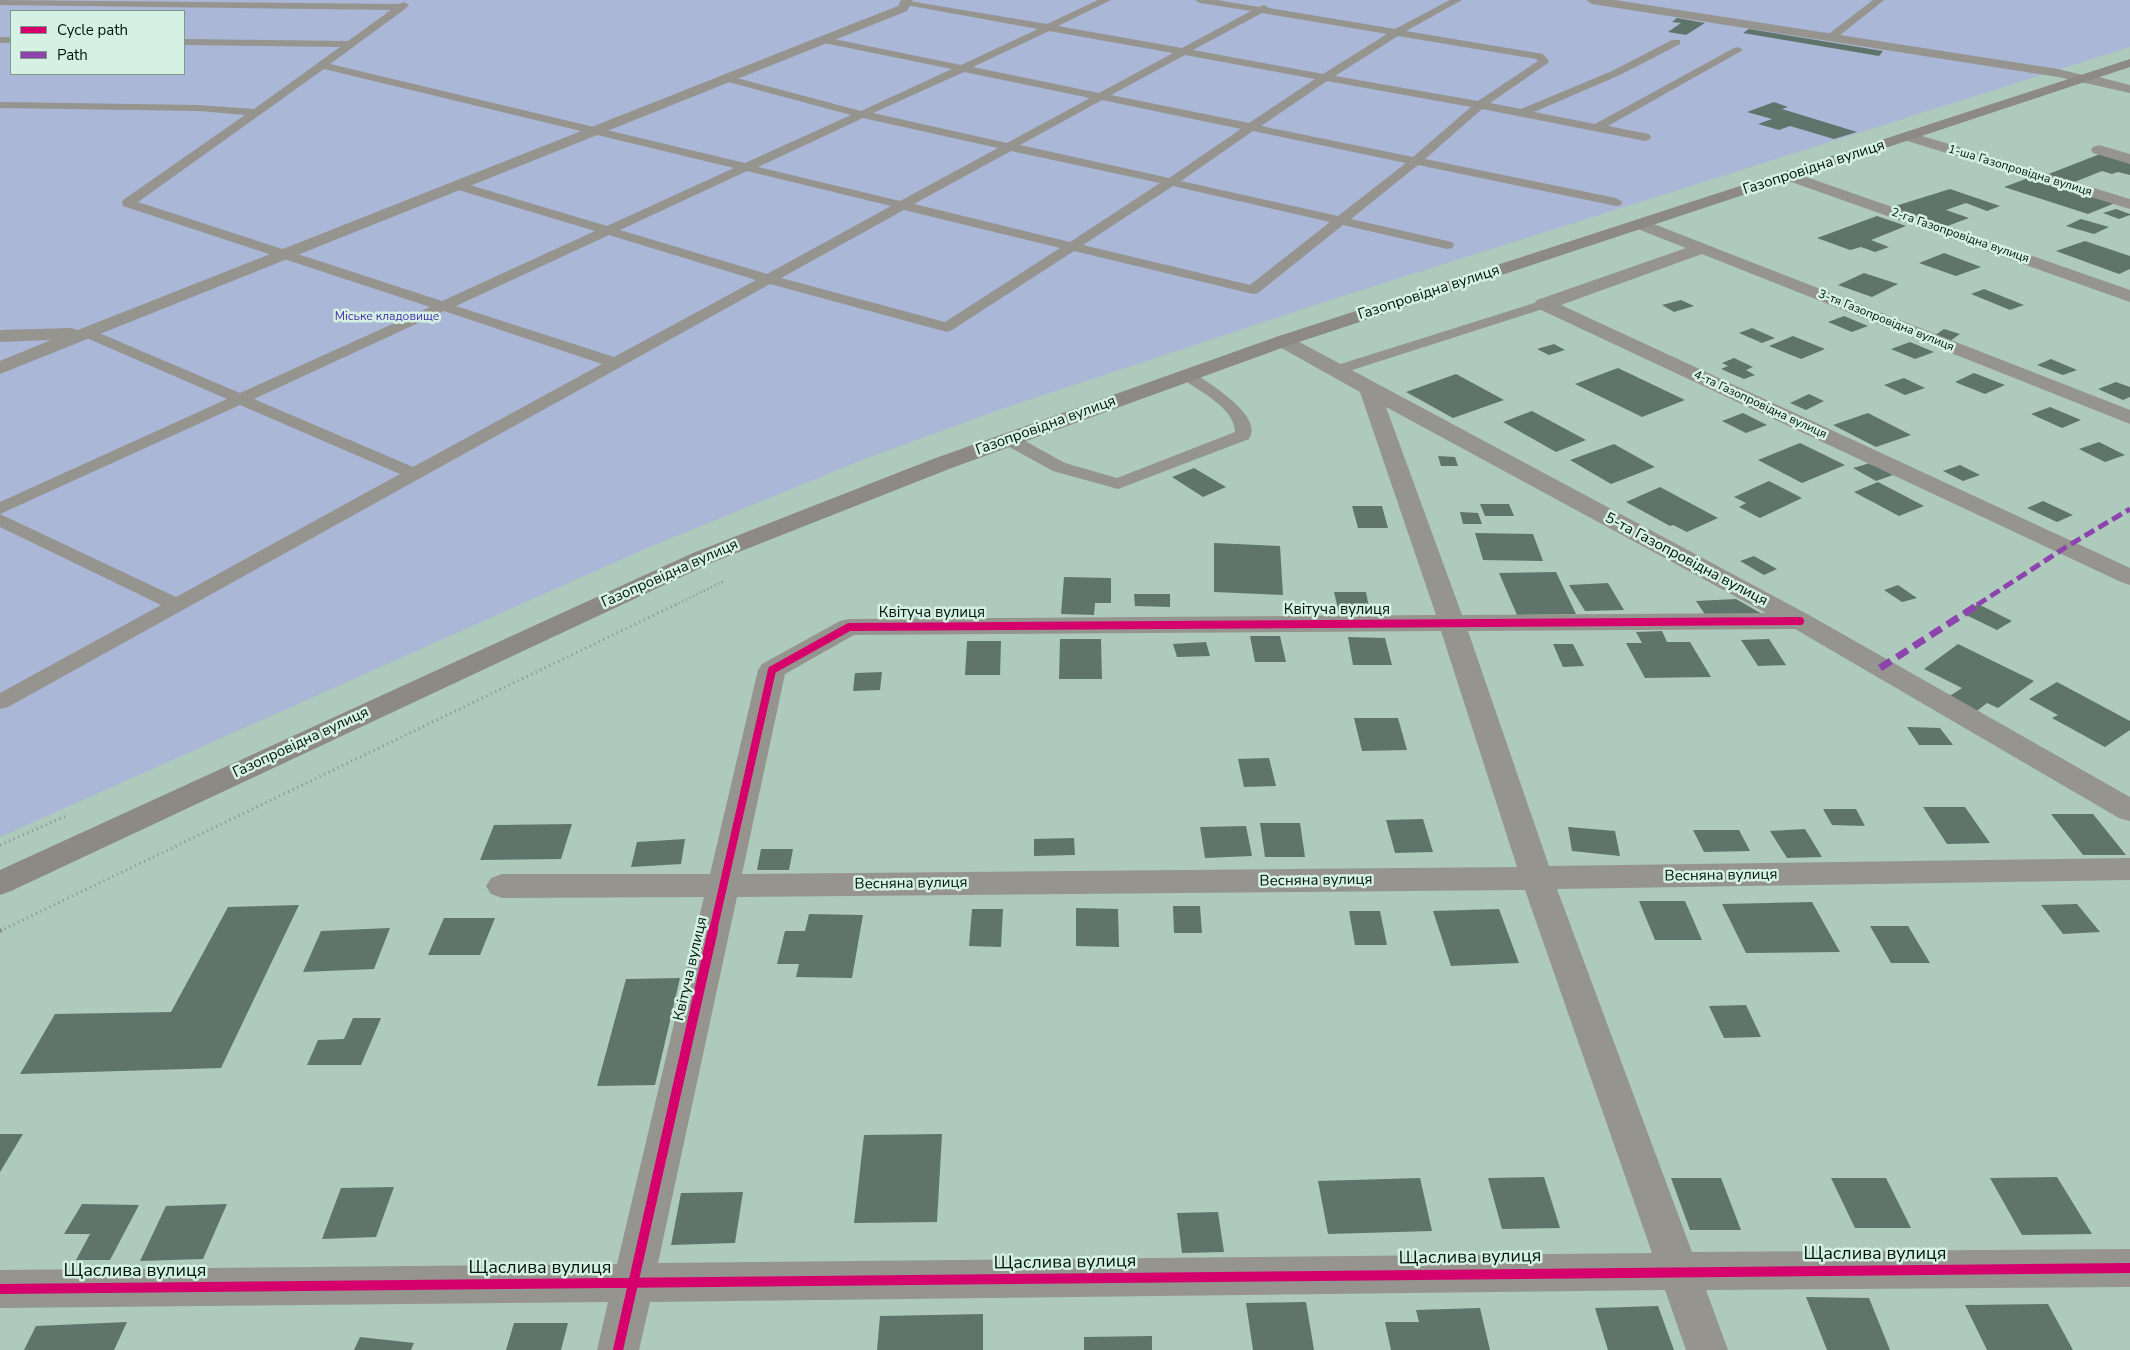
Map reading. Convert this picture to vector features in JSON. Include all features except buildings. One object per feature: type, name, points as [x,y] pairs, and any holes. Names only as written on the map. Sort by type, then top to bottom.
[{"type":"main road","name":"Газопровідна вулиця","points":[[0,883],[702,558],[1008,439],[1283,342],[2130,63]]},
{"type":"street","points":[[1592,0],[2058,73],[2130,89]]},
{"type":"street","points":[[0,368],[903,8],[906,1]]},
{"type":"street","name":"1-ша Газопровідна вулиця","points":[[1909,137],[2130,204]]},
{"type":"street","points":[[2099,150],[2130,159]]},
{"type":"street","name":"2-га Газопровідна вулиця","points":[[1789,176],[2130,296]]},
{"type":"street","name":"3-тя Газопровідна вулиця","points":[[1641,224],[2130,418]]},
{"type":"street","points":[[1544,304],[1703,248]]},
{"type":"street","name":"4-та Газопровідна вулиця","points":[[1544,304],[2130,577]]},
{"type":"street","points":[[0,336],[87,334]]},
{"type":"street","name":"5-та Газопровідна вулиця","points":[[1283,342],[1800,621],[2130,811]]},
{"type":"street","points":[[1369,389],[1452,623],[1537,879],[1707,1350]]},
{"type":"street","name":"Квітуча вулиця","points":[[618,1350],[772,670],[849,627],[1800,621]]},
{"type":"street","name":"Весняна вулиця","points":[[502,886],[724,886],[1537,879],[2130,869]]},
{"type":"street","name":"Щаслива вулиця","points":[[0,1288],[634,1284],[1679,1271],[2130,1268]]},
{"type":"lane","points":[[412,0],[257,113],[128,203],[616,363]]},
{"type":"lane","points":[[0,509],[963,68],[1106,0]]},
{"type":"lane","points":[[322,65],[1252,290],[1417,160],[1480,105],[1544,61],[1539,56],[1200,0]]},
{"type":"lane","points":[[0,702],[1278,0]]},
{"type":"lane","points":[[459,186],[768,279],[947,327],[1171,182],[1324,77],[1395,33],[1457,0]]},
{"type":"lane","points":[[1830,38],[1879,0]]},
{"type":"lane","points":[[0,8],[15,1]]},
{"type":"lane","points":[[906,1],[1522,112],[1645,137]]},
{"type":"lane","points":[[0,2],[402,7]]},
{"type":"lane","points":[[824,40],[1253,126],[1616,202]]},
{"type":"lane","points":[[185,42],[350,44]]},
{"type":"lane","points":[[1522,112],[1616,73],[1676,42]]},
{"type":"lane","points":[[1598,127],[1738,50]]},
{"type":"lane","points":[[725,78],[860,114],[1447,245]]},
{"type":"lane","points":[[0,105],[199,108],[257,113]]},
{"type":"lane","points":[[1337,370],[1544,304]]},
{"type":"lane","points":[[87,334],[414,474]]},
{"type":"lane","points":[[1008,439],[1059,467],[1118,484],[1243,435],[1243,423],[1230,406],[1187,375]]},
{"type":"lane","points":[[0,520],[177,605]]},
{"type":"green space","name":"Міське кладовище","points":[[0,0],[2130,0],[2130,47],[1327,301],[993,412],[862,460],[640,551],[0,837]]},
{"type":"marked path","points":[[1880,668],[2066,547],[2130,509]]},
{"type":"cycle path","points":[[618,1350],[772,670],[849,627],[1800,621]]},
{"type":"cycle path","points":[[0,1289],[2130,1268]]}]
